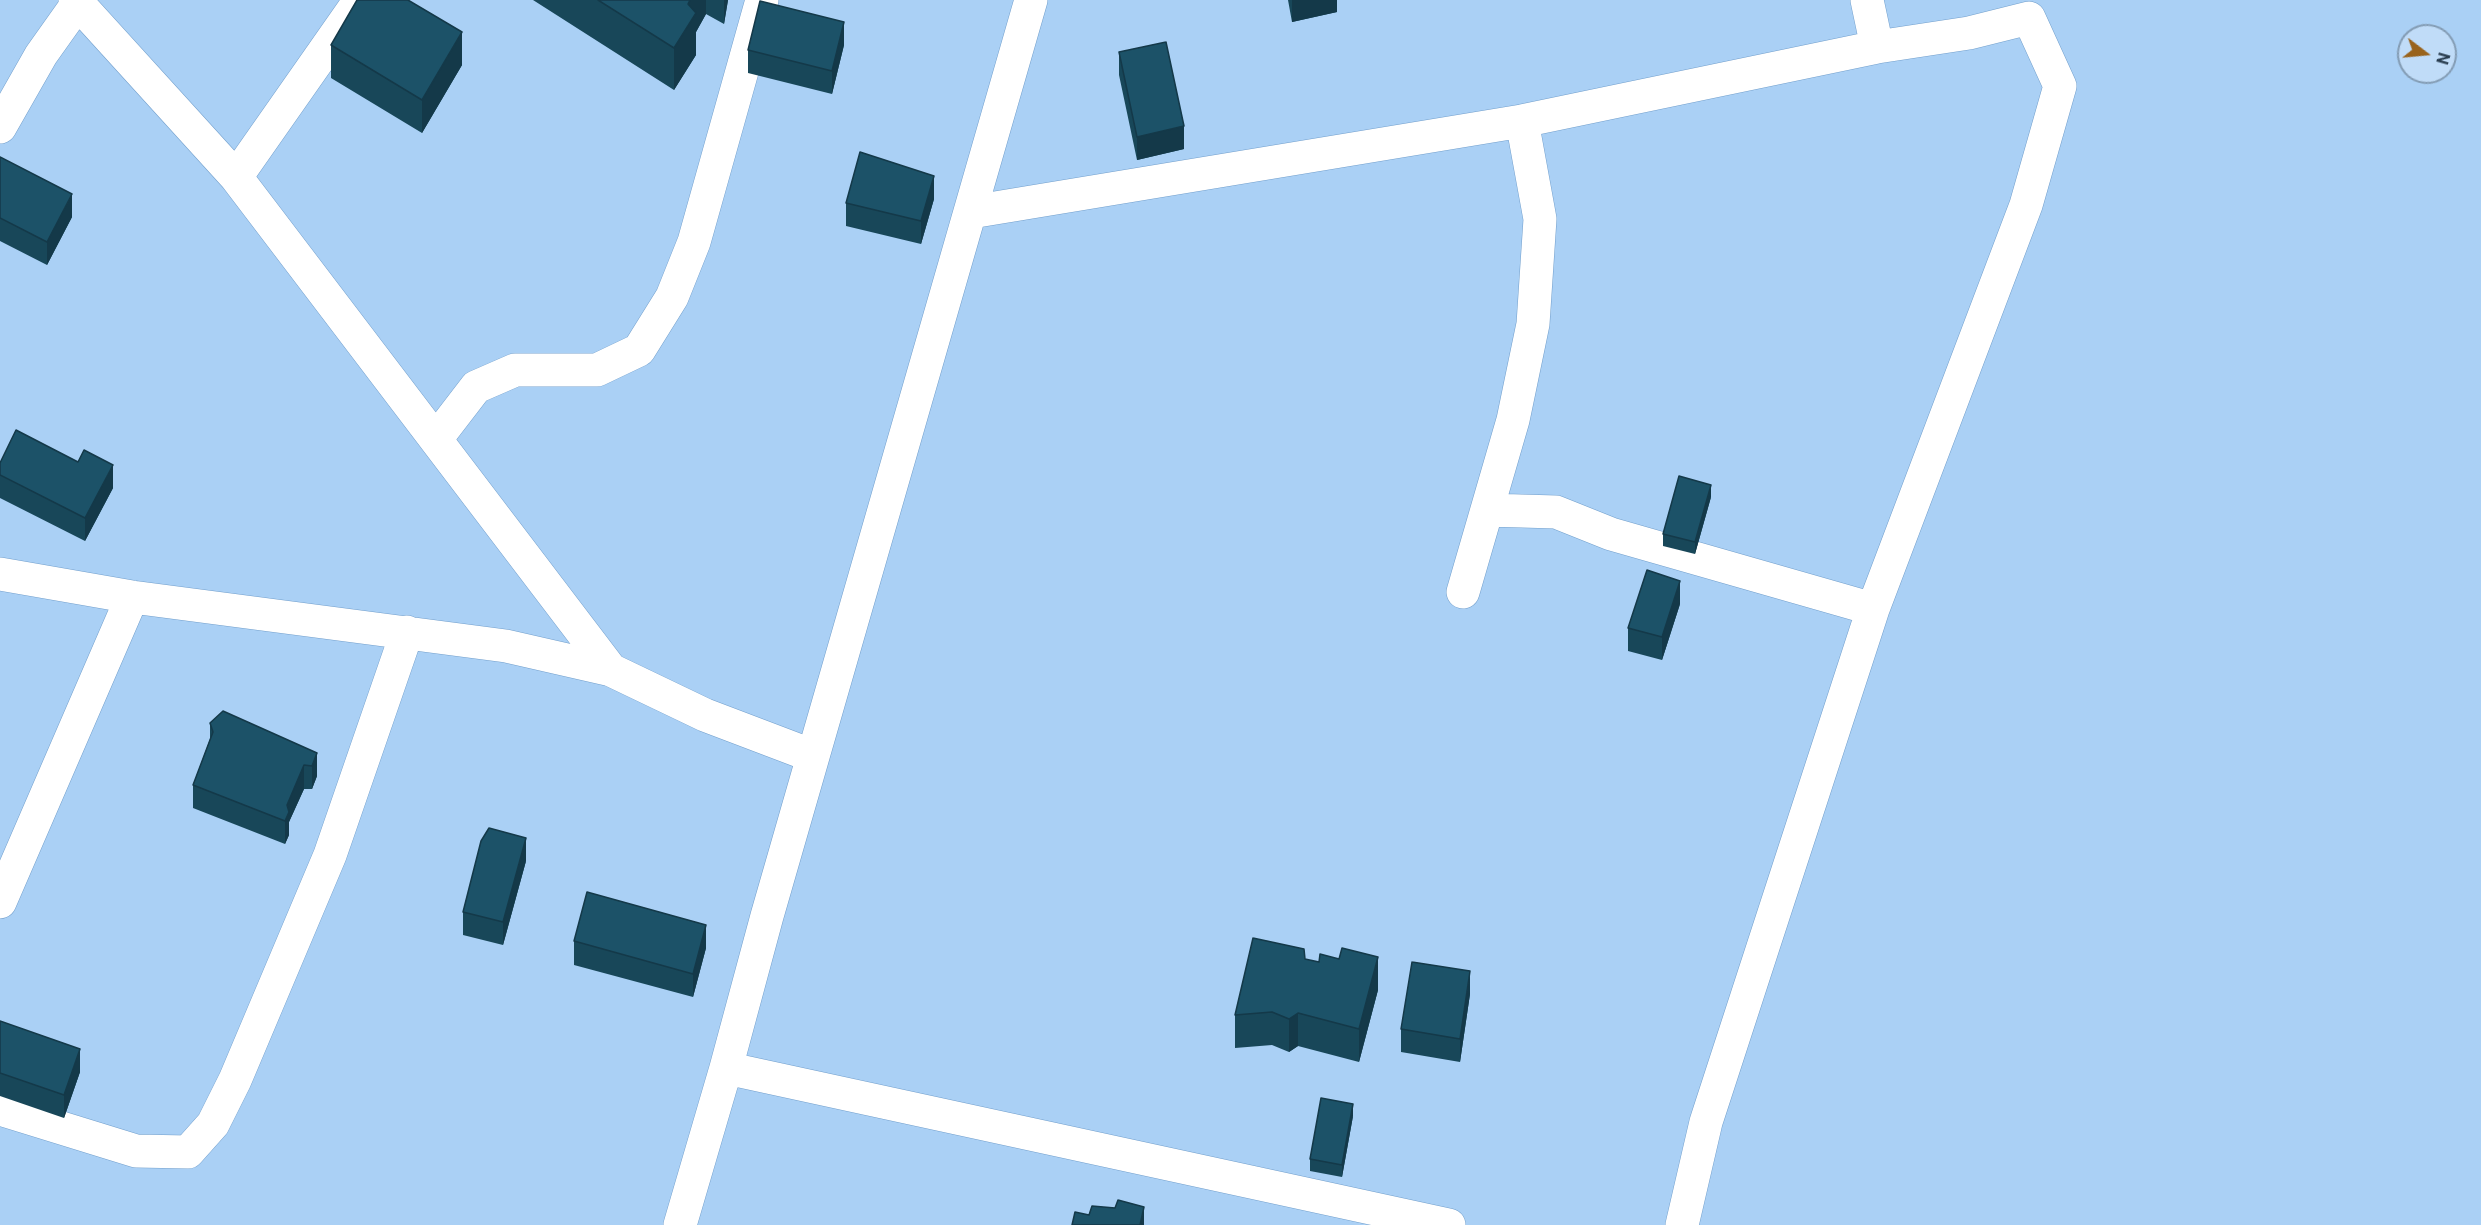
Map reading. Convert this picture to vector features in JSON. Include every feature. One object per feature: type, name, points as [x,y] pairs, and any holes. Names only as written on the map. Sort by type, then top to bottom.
[{"type":"street","points":[[236,177],[360,0]]},
{"type":"street","points":[[436,439],[477,387],[515,370],[597,370],[639,350],[672,297],[694,242],[762,0]]},
{"type":"street","points":[[680,1225],[1031,0]]},
{"type":"street","points":[[1867,0],[1877,47]]},
{"type":"street","points":[[0,127],[41,55],[76,2],[236,177],[611,670]]},
{"type":"street","points":[[971,212],[1522,121],[1877,47],[1969,33],[2029,18],[2060,86],[2026,205],[1873,609],[1706,1122],[1682,1225]]},
{"type":"street","points":[[1463,591],[1513,420],[1533,324],[1540,219],[1522,121]]},
{"type":"street","points":[[1487,510],[1557,512],[1611,534],[1873,609]]},
{"type":"street","points":[[0,574],[132,597],[506,646],[611,670],[705,715],[813,756]]},
{"type":"street","points":[[0,902],[132,597]]},
{"type":"street","points":[[0,1109],[136,1151],[188,1152],[213,1124],[235,1080],[330,855],[407,632]]},
{"type":"street","points":[[726,1068],[1449,1225]]},
{"type":"building","points":[[357,0],[408,0],[462,32],[422,100],[331,45]]},
{"type":"building","points":[[598,0],[690,0],[688,4],[696,13],[674,48]]},
{"type":"building","points":[[760,1],[844,22],[832,71],[748,50]]},
{"type":"building","points":[[1166,42],[1184,126],[1137,137],[1119,52]]},
{"type":"building","points":[[860,152],[934,176],[921,221],[846,203]]},
{"type":"building","points":[[0,157],[72,194],[47,242],[0,218]]},
{"type":"building","points":[[16,430],[78,462],[84,450],[113,465],[85,518],[0,475],[0,463]]},
{"type":"building","points":[[1679,476],[1711,485],[1695,542],[1663,534]]},
{"type":"building","points":[[1647,570],[1680,581],[1662,637],[1628,628]]},
{"type":"building","points":[[223,711],[317,753],[312,766],[304,765],[287,805],[289,812],[285,821],[193,785],[213,732],[210,723]]},
{"type":"building","points":[[489,828],[526,838],[503,922],[463,912],[481,841]]},
{"type":"building","points":[[587,892],[706,925],[693,974],[574,941]]},
{"type":"building","points":[[1253,938],[1304,949],[1305,959],[1319,962],[1320,954],[1339,959],[1342,948],[1378,957],[1359,1029],[1298,1013],[1289,1019],[1272,1012],[1235,1015]]},
{"type":"building","points":[[1412,962],[1470,971],[1460,1039],[1401,1029]]},
{"type":"building","points":[[0,1021],[80,1049],[64,1095],[0,1073]]},
{"type":"building","points":[[1321,1098],[1353,1104],[1342,1165],[1310,1159]]},
{"type":"building","points":[[1118,1200],[1144,1207],[1140,1225],[1072,1225],[1075,1212],[1089,1215],[1092,1206],[1115,1208]]}]
